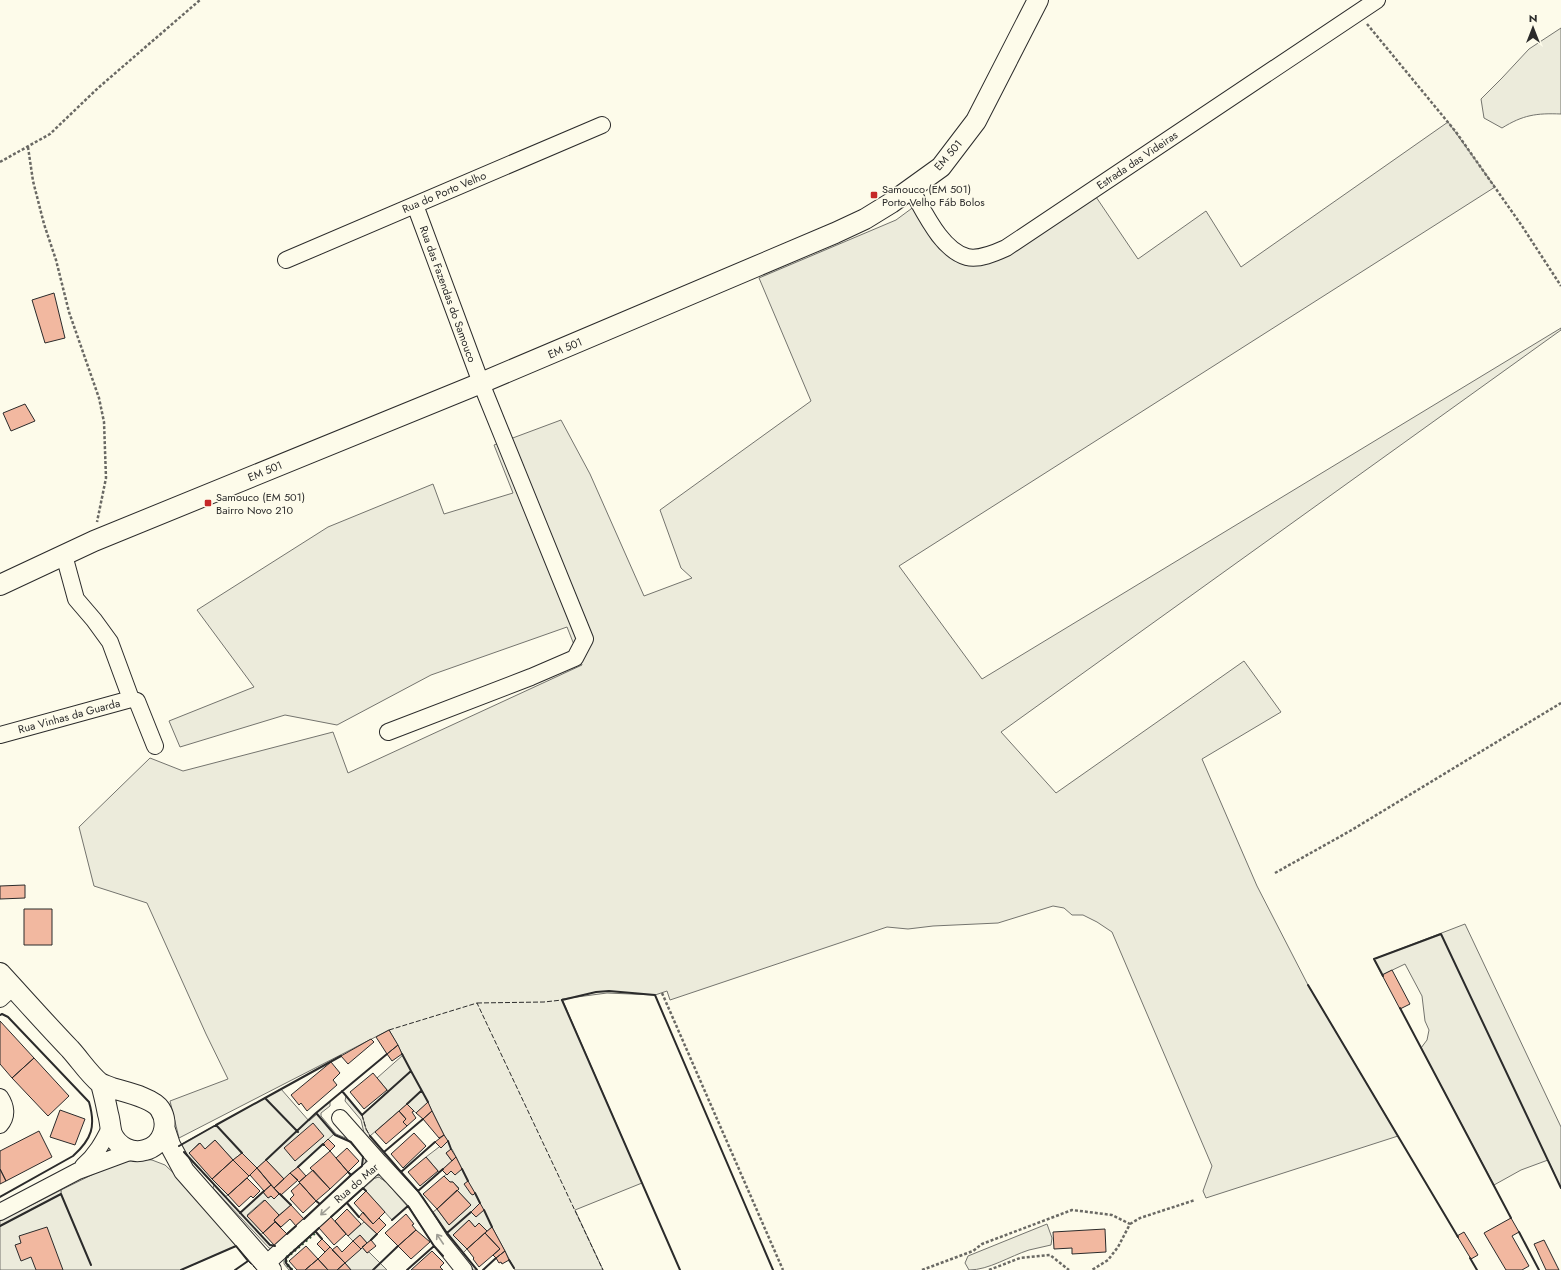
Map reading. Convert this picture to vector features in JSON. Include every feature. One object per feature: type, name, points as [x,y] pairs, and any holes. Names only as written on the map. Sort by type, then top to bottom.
[{"type":"main road","name":"EM 501","points":[[0,585],[94,541],[480,383],[865,219],[891,203],[940,167],[976,121],[1038,0]]},
{"type":"main road","points":[[4,986],[101,1084],[138,1097],[146,1098],[159,1107],[163,1114],[165,1130],[170,1145],[184,1171],[268,1267]]},
{"type":"main road","points":[[101,1084],[113,1136],[117,1142],[124,1148],[165,1161],[184,1171]]},
{"type":"main road","points":[[110,1125],[112,1115],[122,1102],[130,1098],[138,1097]]},
{"type":"main road","points":[[136,1151],[147,1150],[158,1142],[165,1130]]},
{"type":"street","name":"Estrada das Videiras","points":[[910,189],[939,236],[952,250],[968,258],[989,256],[1006,248],[1377,0]]},
{"type":"street","name":"Rua do Porto Velho","points":[[286,260],[602,125]]},
{"type":"street","name":"Rua das Fazendas do Samouco","points":[[388,732],[531,677],[575,658],[585,639],[480,383],[414,205]]},
{"type":"street","points":[[64,555],[76,599],[110,642],[131,699]]},
{"type":"street","name":"Rua Vinhas da Guarda","points":[[0,735],[131,699],[137,701],[156,746]]},
{"type":"street","points":[[0,1097],[4,1102],[6,1111],[4,1121],[0,1125]]},
{"type":"street","points":[[340,1118],[379,1162]]},
{"type":"street","points":[[78,1171],[92,1159],[100,1148],[110,1125]]},
{"type":"street","points":[[0,1212],[78,1171],[136,1151]]},
{"type":"street","name":"Rua do Mar","points":[[268,1267],[379,1162],[416,1202],[440,1240],[464,1270]]},
{"type":"path","points":[[0,162],[50,134],[98,88],[200,0]]},
{"type":"path","points":[[1357,13],[1456,132],[1522,226],[1561,286]]},
{"type":"path","points":[[28,147],[33,181],[44,224],[56,260],[69,312],[99,398],[104,422],[106,478],[94,541]]},
{"type":"path","points":[[1275,873],[1350,831],[1561,703]]},
{"type":"path","points":[[662,993],[783,1270]]},
{"type":"path","points":[[1092,1270],[1108,1260],[1118,1247],[1130,1224],[1140,1218],[1195,1200]]},
{"type":"path","points":[[922,1270],[973,1251],[982,1244],[1072,1210],[1112,1215],[1130,1224]]},
{"type":"path","points":[[989,1270],[1020,1258],[1050,1255],[1069,1270]]},
{"type":"shaded area","points":[[1561,28],[1561,114],[1530,116],[1517,120],[1502,128],[1484,118],[1481,99],[1529,49]]},
{"type":"shaded area","points":[[1448,122],[1495,187],[899,566],[982,679],[1561,328],[1561,330],[1001,732],[1056,793],[1244,661],[1281,712],[1202,759],[1257,886],[1308,985],[1398,1136],[1206,1198],[1203,1191],[1212,1166],[1112,932],[1083,915],[1072,915],[1064,908],[1053,906],[998,923],[933,926],[908,929],[887,927],[670,1000],[667,991],[655,995],[607,993],[562,999],[642,1183],[575,1210],[603,1270],[515,1270],[492,1227],[487,1231],[479,1223],[475,1227],[469,1220],[453,1235],[467,1249],[463,1253],[433,1212],[437,1209],[449,1225],[471,1205],[457,1190],[459,1188],[444,1176],[451,1171],[462,1169],[452,1149],[446,1153],[452,1161],[439,1172],[426,1157],[447,1141],[428,1103],[416,1113],[407,1104],[370,1136],[366,1129],[362,1115],[388,1091],[377,1078],[403,1055],[389,1030],[179,1138],[170,1101],[228,1079],[147,903],[94,886],[79,827],[150,758],[183,771],[333,732],[348,773],[582,665],[567,627],[431,675],[337,725],[285,715],[180,747],[169,721],[254,687],[197,610],[328,527],[433,484],[444,514],[513,493],[494,445],[561,420],[590,474],[644,596],[692,578],[681,568],[660,510],[811,401],[759,278],[896,220],[919,203],[952,250],[989,256],[1092,191],[1138,259],[1206,211],[1241,267]]},
{"type":"shaded area","points":[[1465,924],[1561,1127],[1561,1188],[1548,1160],[1521,1170],[1494,1185],[1421,1048],[1427,1040],[1429,1030],[1425,1021],[1422,996],[1405,964],[1382,975],[1374,959]]},
{"type":"shaded area","points":[[281,1089],[309,1121],[317,1114],[334,1134],[284,1179],[266,1160],[257,1168],[242,1153],[233,1160],[215,1140],[205,1149],[199,1143],[189,1153],[228,1195],[225,1197],[178,1146]]},
{"type":"shaded area","points":[[346,1096],[362,1115],[366,1129],[370,1136],[418,1191],[447,1233],[477,1270],[473,1270],[430,1212],[364,1133],[361,1120],[345,1101]]},
{"type":"shaded area","points":[[330,1102],[330,1106],[321,1113],[321,1116],[336,1134],[353,1141],[366,1159],[365,1163],[362,1169],[272,1249],[269,1248],[213,1188],[214,1185],[270,1245],[275,1245],[362,1166],[363,1157],[351,1142],[335,1135],[316,1113]]},
{"type":"shaded area","points":[[133,1158],[152,1160],[165,1165],[179,1178],[236,1246],[181,1270],[0,1270],[0,1226],[61,1194],[61,1190],[114,1164]]},
{"type":"shaded area","points":[[376,1175],[384,1176],[408,1203],[434,1246],[408,1206],[386,1182],[379,1177],[375,1178],[286,1258],[286,1263],[292,1270],[289,1270],[284,1264],[284,1257]]},
{"type":"shaded area","points":[[379,1177],[386,1182],[407,1206],[392,1220],[363,1188],[375,1178]]},
{"type":"shaded area","points":[[61,1190],[61,1194],[0,1226],[0,1221]]},
{"type":"shaded area","points":[[263,1192],[268,1198],[271,1196],[274,1198],[279,1194],[291,1205],[279,1215],[264,1200],[247,1215],[263,1233],[260,1235],[240,1213]]},
{"type":"shaded area","points":[[364,1222],[377,1234],[367,1243],[360,1235],[353,1241],[348,1236]]},
{"type":"shaded area","points":[[1047,1224],[1052,1238],[1051,1245],[1029,1250],[984,1268],[969,1270],[965,1263],[968,1256]]},
{"type":"shaded area","points":[[362,1247],[387,1270],[351,1270],[345,1263]]},
{"type":"building","points":[[54,293],[65,338],[45,343],[32,300]]},
{"type":"building","points":[[25,404],[35,421],[11,431],[3,413]]},
{"type":"building","points":[[25,885],[25,898],[0,899],[0,886]]},
{"type":"building","points":[[24,909],[52,909],[52,945],[24,945]]},
{"type":"building","points":[[1392,970],[1410,1004],[1400,1009],[1382,975]]},
{"type":"building","points":[[0,1021],[34,1058],[12,1078],[0,1064]]},
{"type":"building","points":[[389,1030],[398,1045],[387,1054],[376,1037]]},
{"type":"building","points":[[371,1039],[374,1042],[348,1064],[341,1056]]},
{"type":"building","points":[[398,1045],[402,1054],[392,1061],[387,1054]]},
{"type":"building","points":[[34,1058],[69,1096],[48,1116],[12,1078]]},
{"type":"building","points":[[331,1062],[340,1073],[333,1080],[337,1085],[307,1111],[301,1103],[299,1105],[291,1095]]},
{"type":"building","points":[[373,1073],[387,1090],[364,1109],[350,1092]]},
{"type":"building","points":[[428,1102],[432,1111],[423,1119],[416,1113]]},
{"type":"building","points":[[407,1104],[414,1111],[412,1112],[416,1118],[407,1126],[403,1122],[406,1119],[399,1111]]},
{"type":"building","points":[[60,1110],[85,1119],[75,1145],[50,1137]]},
{"type":"building","points":[[399,1111],[406,1119],[403,1122],[407,1126],[386,1144],[375,1132]]},
{"type":"building","points":[[432,1111],[444,1135],[439,1138],[423,1119]]},
{"type":"building","points":[[313,1123],[324,1136],[295,1161],[284,1148]]},
{"type":"building","points":[[39,1131],[52,1157],[6,1181],[0,1169],[0,1151]]},
{"type":"building","points":[[414,1133],[426,1146],[403,1168],[391,1154]]},
{"type":"building","points":[[444,1135],[448,1141],[441,1148],[435,1142]]},
{"type":"building","points":[[328,1139],[335,1146],[330,1151],[323,1144]]},
{"type":"building","points":[[215,1140],[233,1160],[212,1179],[189,1153],[200,1143],[205,1149]]},
{"type":"building","points":[[347,1148],[359,1161],[348,1172],[336,1158]]},
{"type":"building","points":[[451,1149],[456,1157],[452,1161],[446,1153]]},
{"type":"building","points":[[330,1151],[348,1172],[330,1189],[310,1168]]},
{"type":"building","points":[[242,1153],[257,1168],[249,1176],[233,1160]]},
{"type":"building","points":[[426,1157],[438,1171],[420,1186],[408,1172]]},
{"type":"building","points":[[456,1157],[462,1169],[455,1175],[451,1171],[447,1175],[442,1170]]},
{"type":"building","points":[[233,1160],[249,1176],[228,1195],[212,1179]]},
{"type":"building","points":[[266,1160],[284,1179],[274,1188],[257,1168]]},
{"type":"building","points":[[298,1167],[306,1176],[299,1182],[290,1173]]},
{"type":"building","points":[[257,1168],[271,1185],[264,1191],[250,1175]]},
{"type":"building","points":[[0,1169],[6,1181],[0,1184]]},
{"type":"building","points":[[313,1170],[330,1189],[316,1201],[299,1182]]},
{"type":"building","points":[[290,1173],[298,1180],[281,1195],[274,1188]]},
{"type":"building","points":[[444,1176],[450,1182],[453,1182],[459,1189],[437,1209],[423,1194]]},
{"type":"building","points":[[247,1178],[260,1191],[253,1198],[251,1196],[239,1207],[228,1195]]},
{"type":"building","points":[[468,1181],[475,1193],[473,1195],[464,1184]]},
{"type":"building","points":[[300,1183],[316,1201],[303,1213],[290,1199],[294,1195],[291,1191]]},
{"type":"building","points":[[271,1185],[279,1194],[274,1199],[271,1196],[268,1198],[263,1192]]},
{"type":"building","points":[[457,1190],[471,1205],[449,1225],[437,1209]]},
{"type":"building","points":[[366,1191],[385,1212],[373,1224],[354,1203]]},
{"type":"building","points":[[265,1200],[279,1215],[274,1220],[275,1222],[263,1233],[247,1216]]},
{"type":"building","points":[[480,1203],[484,1210],[476,1217],[471,1212]]},
{"type":"building","points":[[291,1205],[304,1219],[296,1226],[290,1219],[281,1227],[274,1220]]},
{"type":"building","points":[[347,1209],[361,1224],[348,1236],[335,1221]]},
{"type":"building","points":[[363,1212],[373,1224],[379,1218],[386,1225],[377,1234],[359,1217]]},
{"type":"building","points":[[406,1214],[414,1224],[412,1225],[416,1230],[398,1246],[385,1233]]},
{"type":"building","points":[[331,1217],[346,1234],[334,1245],[319,1228]]},
{"type":"building","points":[[1511,1218],[1519,1232],[1512,1236],[1529,1266],[1522,1270],[1506,1270],[1484,1233]]},
{"type":"building","points":[[469,1220],[475,1227],[479,1223],[487,1231],[467,1249],[453,1235]]},
{"type":"building","points":[[275,1222],[287,1234],[275,1246],[263,1233]]},
{"type":"building","points":[[47,1227],[63,1270],[36,1270],[31,1257],[21,1261],[15,1245],[21,1243],[19,1236]]},
{"type":"building","points":[[492,1227],[505,1251],[496,1258],[493,1255],[500,1249],[485,1233]]},
{"type":"building","points":[[1105,1229],[1106,1252],[1072,1254],[1072,1248],[1054,1249],[1053,1232]]},
{"type":"building","points":[[416,1230],[430,1242],[411,1259],[398,1246]]},
{"type":"building","points":[[1464,1232],[1478,1255],[1471,1259],[1457,1236]]},
{"type":"building","points":[[485,1233],[500,1249],[479,1267],[467,1249]]},
{"type":"building","points":[[360,1235],[367,1243],[361,1249],[353,1241]]},
{"type":"building","points":[[322,1239],[330,1247],[325,1252],[317,1244]]},
{"type":"building","points":[[371,1240],[376,1246],[367,1253],[362,1247]]},
{"type":"building","points":[[1544,1240],[1559,1270],[1546,1270],[1534,1244]]},
{"type":"building","points":[[353,1241],[361,1249],[345,1263],[332,1250],[337,1246],[342,1252]]},
{"type":"building","points":[[306,1246],[318,1259],[305,1270],[297,1270],[289,1261]]},
{"type":"building","points":[[330,1247],[345,1263],[337,1270],[328,1270],[318,1259]]},
{"type":"building","points":[[432,1251],[444,1263],[440,1267],[443,1270],[411,1270]]},
{"type":"building","points":[[505,1251],[509,1260],[502,1264],[501,1262],[499,1263],[496,1258]]},
{"type":"building","points":[[318,1259],[328,1270],[305,1270]]},
{"type":"building","points":[[345,1263],[351,1270],[337,1270]]},
{"type":"hedge","points":[[292,1270],[286,1263],[286,1258],[316,1232]]},
{"type":"fence","points":[[477,1003],[544,1002],[562,1000]]},
{"type":"fence","points":[[389,1030],[477,1003],[603,1270]]},
{"type":"fence","points":[[362,1115],[366,1129],[370,1136]]},
{"type":"fence","points":[[248,1261],[257,1270]]},
{"type":"wall","points":[[1383,976],[1374,959],[1441,934],[1561,1188]]},
{"type":"wall","points":[[1308,985],[1458,1237]]},
{"type":"wall","points":[[680,1270],[562,1000],[596,992],[609,991],[655,995],[773,1270]]},
{"type":"wall","points":[[1400,1008],[1511,1218]]},
{"type":"wall","points":[[0,1015],[2,1014],[8,1017],[89,1102],[92,1118],[91,1132],[84,1144],[73,1156],[0,1197]]},
{"type":"wall","points":[[266,1160],[316,1113],[387,1054]]},
{"type":"wall","points":[[342,1091],[362,1115],[411,1071],[402,1054]]},
{"type":"wall","points":[[265,1098],[341,1056]]},
{"type":"wall","points":[[411,1071],[428,1102]]},
{"type":"wall","points":[[407,1104],[421,1091]]},
{"type":"wall","points":[[216,1125],[265,1098],[298,1132]]},
{"type":"wall","points":[[317,1114],[335,1135],[351,1142],[363,1157],[362,1166],[351,1175]]},
{"type":"wall","points":[[384,1152],[423,1119]]},
{"type":"wall","points":[[179,1146],[216,1125],[242,1153]]},
{"type":"wall","points":[[370,1136],[401,1172],[435,1142]]},
{"type":"wall","points":[[448,1141],[451,1149]]},
{"type":"wall","points":[[298,1167],[323,1144],[324,1145]]},
{"type":"wall","points":[[184,1152],[270,1245],[275,1246]]},
{"type":"wall","points":[[401,1172],[418,1191],[443,1169]]},
{"type":"wall","points":[[462,1169],[468,1181]]},
{"type":"wall","points":[[320,1204],[351,1175],[348,1172]]},
{"type":"wall","points":[[331,1217],[363,1188],[366,1191]]},
{"type":"wall","points":[[240,1213],[264,1191]]},
{"type":"wall","points":[[418,1191],[447,1233],[471,1212]]},
{"type":"wall","points":[[475,1193],[480,1203]]},
{"type":"wall","points":[[0,1226],[61,1194],[91,1265]]},
{"type":"wall","points":[[280,1194],[291,1205]]},
{"type":"wall","points":[[304,1219],[320,1204],[316,1201]]},
{"type":"wall","points":[[347,1203],[359,1217]]},
{"type":"wall","points":[[392,1220],[408,1206],[434,1246],[443,1256]]},
{"type":"wall","points":[[484,1210],[492,1227]]},
{"type":"wall","points":[[287,1234],[296,1226]]},
{"type":"wall","points":[[292,1270],[286,1263],[286,1258],[319,1228]]},
{"type":"wall","points":[[316,1232],[322,1239]]},
{"type":"wall","points":[[1519,1232],[1539,1270]]},
{"type":"wall","points":[[447,1233],[477,1270]]},
{"type":"wall","points":[[371,1240],[377,1234]]},
{"type":"wall","points":[[181,1270],[236,1246],[248,1261],[235,1270]]},
{"type":"wall","points":[[373,1270],[398,1246]]},
{"type":"wall","points":[[407,1270],[434,1246]]},
{"type":"wall","points":[[483,1270],[496,1258]]},
{"type":"wall","points":[[1470,1258],[1477,1270]]},
{"type":"wall","points":[[509,1260],[514,1268]]},
{"type":"place","name":"Samouco (EM 501) Porto Velho Fáb Bolos","points":[[874,195]]},
{"type":"place","name":"Samouco (EM 501) Bairro Novo 210","points":[[208,503]]}]
